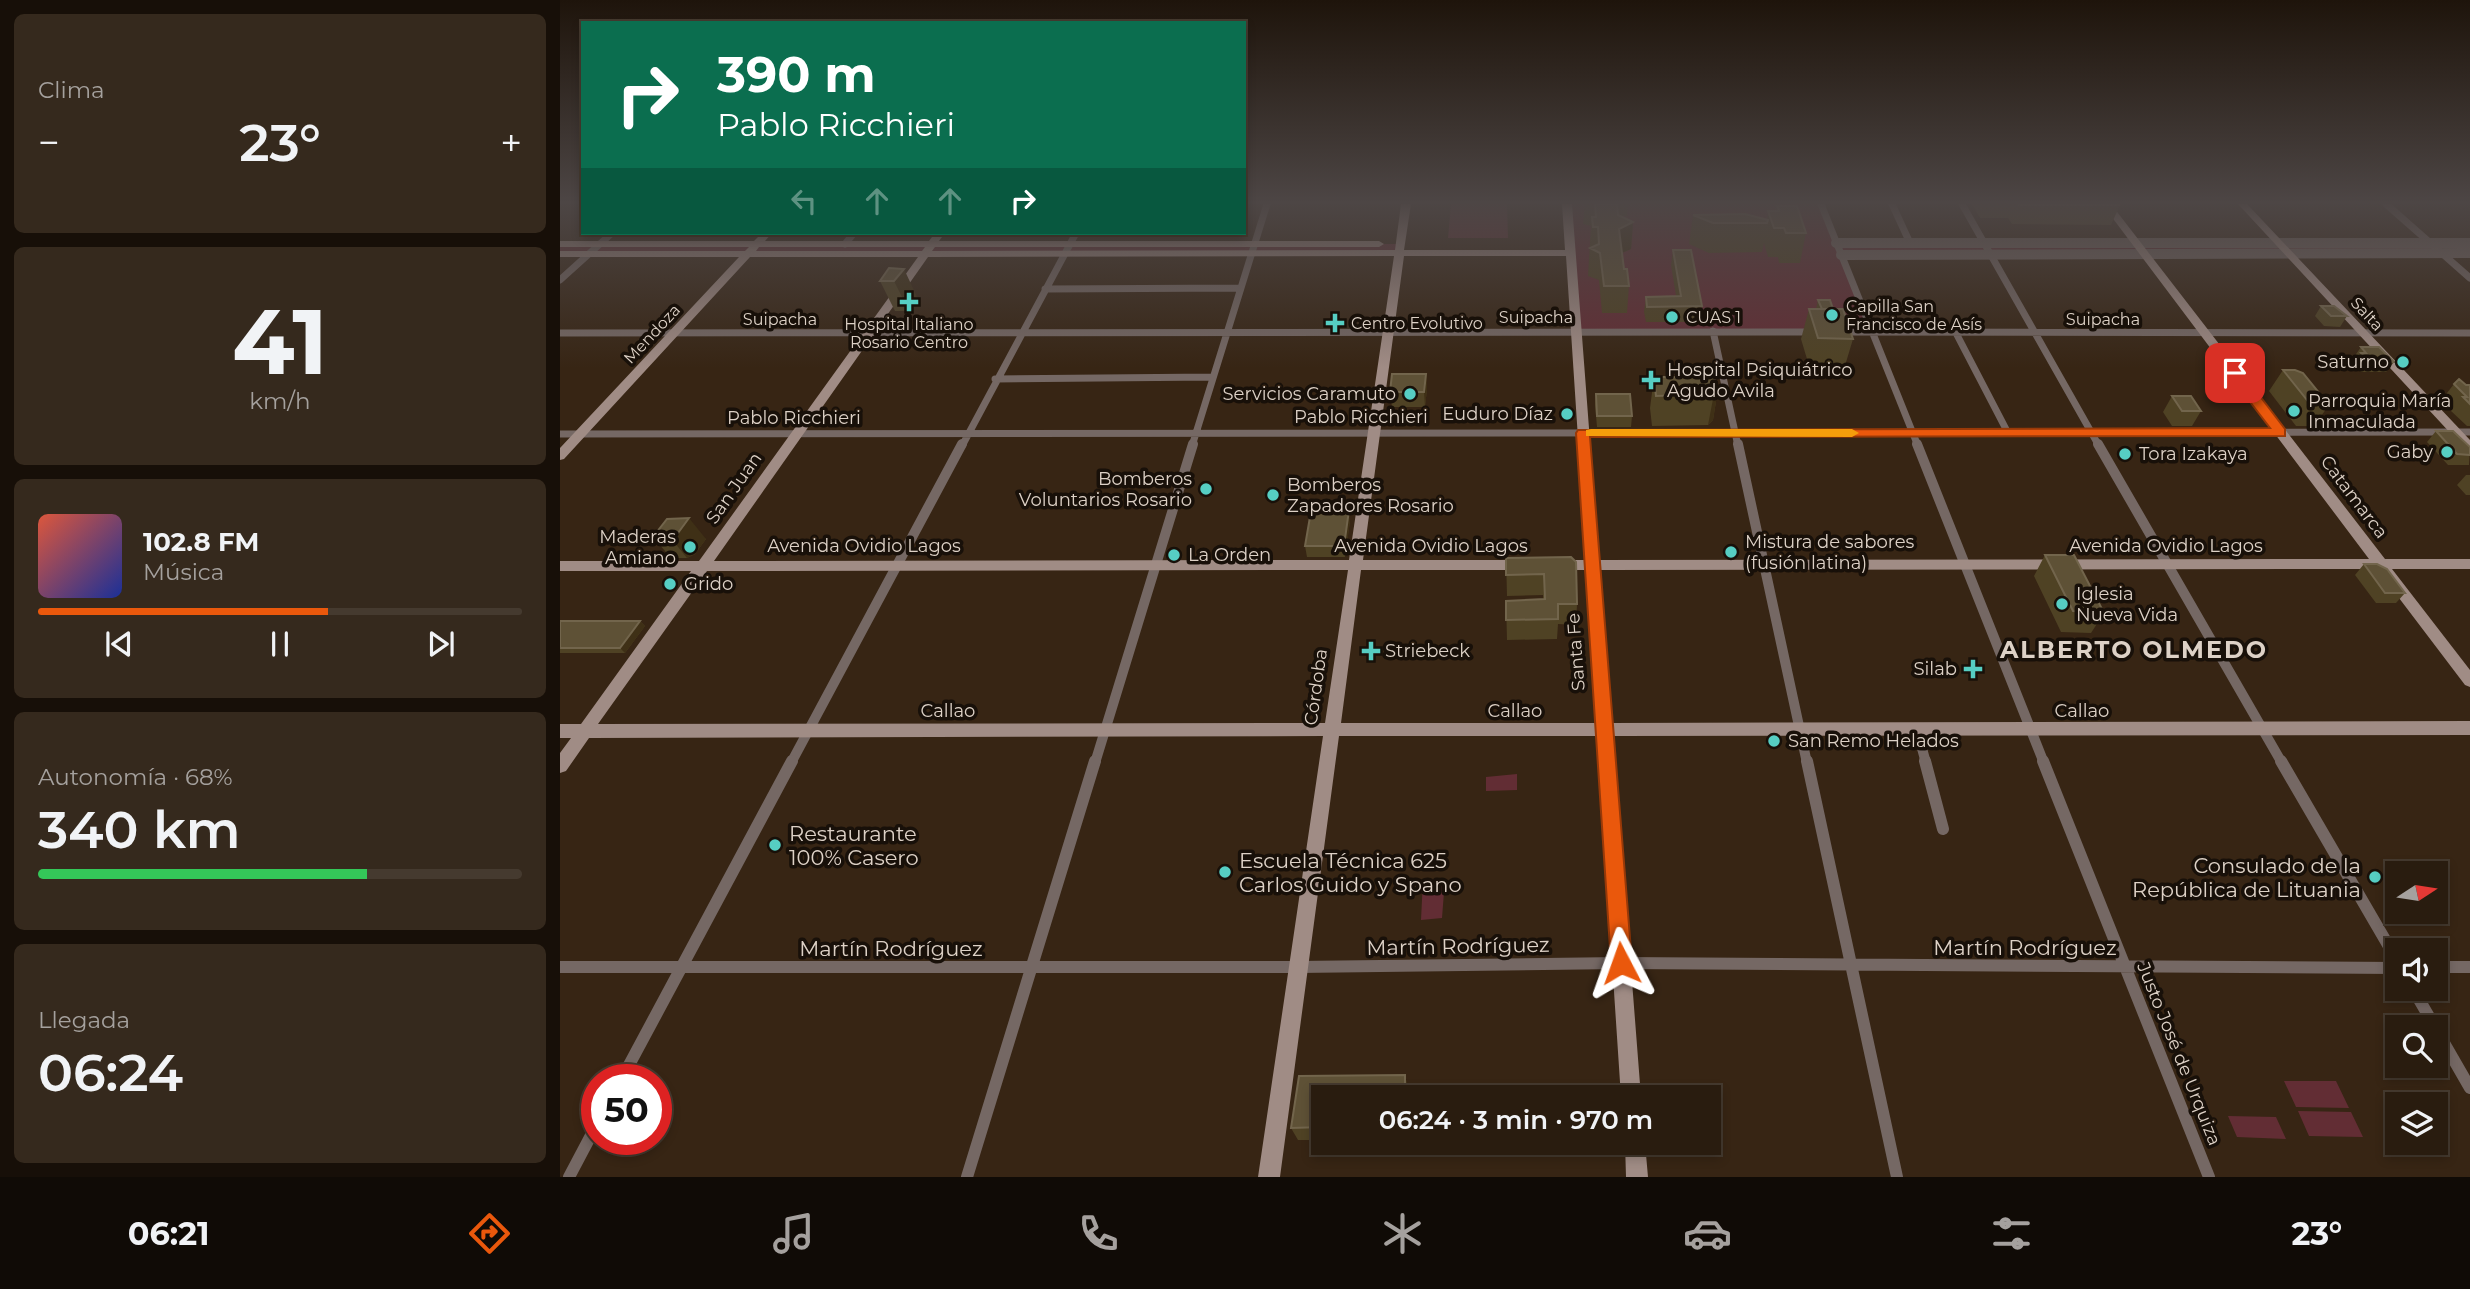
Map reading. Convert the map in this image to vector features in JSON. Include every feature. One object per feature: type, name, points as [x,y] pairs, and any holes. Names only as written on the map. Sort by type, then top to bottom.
[{"type":"main road","name":"Mendoza","points":[[560,456],[742,259]]},
{"type":"main road","name":"San Juan","points":[[560,766],[921,259]]},
{"type":"main road","name":"Córdoba","points":[[1269,1177],[1399,259]]},
{"type":"main road","name":"Santa Fe","points":[[1571,259],[1630,1085]]},
{"type":"main road","name":"Catamarca","points":[[2148,259],[2470,681]]},
{"type":"main road","name":"Salta","points":[[2294,259],[2470,447]]},
{"type":"main road","name":"Avenida Ovidio Lagos","points":[[560,566],[2470,564]]},
{"type":"main road","name":"Callao","points":[[560,731],[2470,728]]},
{"type":"main road","points":[[1636,1155],[1637,1177]]},
{"type":"street","points":[[560,280],[583,259]]},
{"type":"street","points":[[629,1064],[1061,259]]},
{"type":"street","points":[[967,1177],[1249,259]]},
{"type":"street","name":"Justo José de Urquiza","points":[[1843,259],[2209,1177]]},
{"type":"street","points":[[1992,259],[2385,940]]},
{"type":"street","points":[[2447,259],[2470,278]]},
{"type":"street","points":[[1045,289],[1240,288]]},
{"type":"street","name":"Suipacha","points":[[560,333],[1388,330],[2470,333]]},
{"type":"street","points":[[1713,331],[1897,1177]]},
{"type":"street","points":[[1956,332],[2008,433]]},
{"type":"street","points":[[995,379],[1213,377]]},
{"type":"street","name":"Pablo Ricchieri","points":[[560,434],[2470,432]]},
{"type":"street","points":[[1917,730],[1942,829]]},
{"type":"street","name":"Martín Rodríguez","points":[[560,967],[1298,967],[1621,963],[1851,967],[2385,968]]},
{"type":"street","points":[[2448,967],[2470,967]]},
{"type":"street","points":[[2448,1049],[2470,1088]]},
{"type":"street","points":[[569,1177],[581,1155]]},
{"type":"shaded area","points":[[1570,259],[1844,259],[1872,332],[1575,332]]},
{"type":"shaded area","points":[[1517,774],[1517,790],[1486,791],[1486,777]]},
{"type":"shaded area","points":[[1423,879],[1445,879],[1442,918],[1421,920]]},
{"type":"shaded area","points":[[2284,1081],[2336,1081],[2349,1108],[2296,1107]]},
{"type":"shaded area","points":[[2298,1111],[2351,1112],[2363,1137],[2309,1136]]},
{"type":"shaded area","points":[[2228,1116],[2276,1117],[2286,1139],[2237,1137]]},
{"type":"building","points":[[1601,259],[1623,259],[1629,286],[1604,286]]},
{"type":"building","points":[[1675,259],[1693,259],[1702,306],[1647,307],[1646,297],[1681,296]]},
{"type":"building","points":[[889,268],[904,269],[894,281],[880,281]]},
{"type":"building","points":[[1818,300],[1830,300],[1833,309],[1822,309]]},
{"type":"building","points":[[2321,306],[2334,306],[2347,316],[2331,316]]},
{"type":"building","points":[[1809,309],[1843,309],[1853,339],[1818,338]]},
{"type":"building","points":[[2361,347],[2379,347],[2394,362],[2368,362],[2361,353],[2366,353]]},
{"type":"building","points":[[2283,370],[2303,373],[2329,405],[2311,405]]},
{"type":"building","points":[[1392,374],[1426,374],[1424,392],[1390,392]]},
{"type":"building","points":[[1654,377],[1714,377],[1718,389],[1714,394],[1656,396]]},
{"type":"building","points":[[2459,379],[2470,385],[2470,404],[2454,384]]},
{"type":"building","points":[[1596,394],[1630,394],[1632,416],[1597,416]]},
{"type":"building","points":[[2172,396],[2191,396],[2201,411],[2182,411]]},
{"type":"building","points":[[2436,431],[2453,431],[2470,447],[2470,455],[2457,454]]},
{"type":"building","points":[[1349,510],[1344,546],[1305,546],[1311,511]]},
{"type":"building","points":[[689,518],[678,533],[670,537],[653,537],[667,519]]},
{"type":"building","points":[[2045,555],[2074,555],[2104,613],[2073,611]]},
{"type":"building","points":[[1571,557],[1576,562],[1577,604],[1558,604],[1558,619],[1506,620],[1506,601],[1545,599],[1544,574],[1506,575],[1506,558]]},
{"type":"building","points":[[2364,564],[2377,564],[2387,569],[2405,593],[2385,593]]},
{"type":"building","points":[[560,621],[640,621],[620,648],[560,648]]},
{"type":"building","points":[[1405,1075],[1405,1085],[1311,1085],[1311,1127],[1291,1128],[1299,1076]]},
{"type":"slow traffic","points":[[1591,433],[1852,433]]},
{"type":"place","name":"Hospital Italiano Rosario Centro","points":[[909,302]]},
{"type":"place","name":"Capilla San Francisco de Asís","points":[[1832,315]]},
{"type":"place","name":"CUAS 1","points":[[1672,317]]},
{"type":"place","name":"Centro Evolutivo","points":[[1335,323]]},
{"type":"place","name":"Saturno","points":[[2403,362]]},
{"type":"place","name":"Hospital Psiquiátrico Agudo Avila","points":[[1651,380]]},
{"type":"place","name":"Servicios Caramuto","points":[[1410,394]]},
{"type":"place","name":"Parroquia María Inmaculada","points":[[2294,411]]},
{"type":"place","name":"Euduro Díaz","points":[[1567,414]]},
{"type":"place","name":"Gaby","points":[[2447,452]]},
{"type":"place","name":"Tora Izakaya","points":[[2125,454]]},
{"type":"place","name":"Bomberos Voluntarios Rosario","points":[[1206,489]]},
{"type":"place","name":"Bomberos Zapadores Rosario","points":[[1273,495]]},
{"type":"place","name":"Maderas Amiano","points":[[690,547]]},
{"type":"place","name":"Mistura de sabores (fusión latina)","points":[[1731,552]]},
{"type":"place","name":"La Orden","points":[[1174,555]]},
{"type":"place","name":"Grido","points":[[670,584]]},
{"type":"place","name":"Iglesia Nueva Vida","points":[[2062,604]]},
{"type":"place","name":"Striebeck","points":[[1371,651]]},
{"type":"place","name":"Silab","points":[[1973,669]]},
{"type":"place","name":"San Remo Helados","points":[[1774,741]]},
{"type":"place","name":"Restaurante 100% Casero","points":[[775,845]]},
{"type":"place","name":"Escuela Técnica 625 Carlos Guido y Spano","points":[[1225,872]]},
{"type":"place","name":"Consulado de la República de Lituania","points":[[2375,877]]},
{"type":"district","name":"ALBERTO OLMEDO","points":[[2134,649]]},
{"type":"route","points":[[1621,963],[1583,433],[2281,433],[2235,373]]}]
